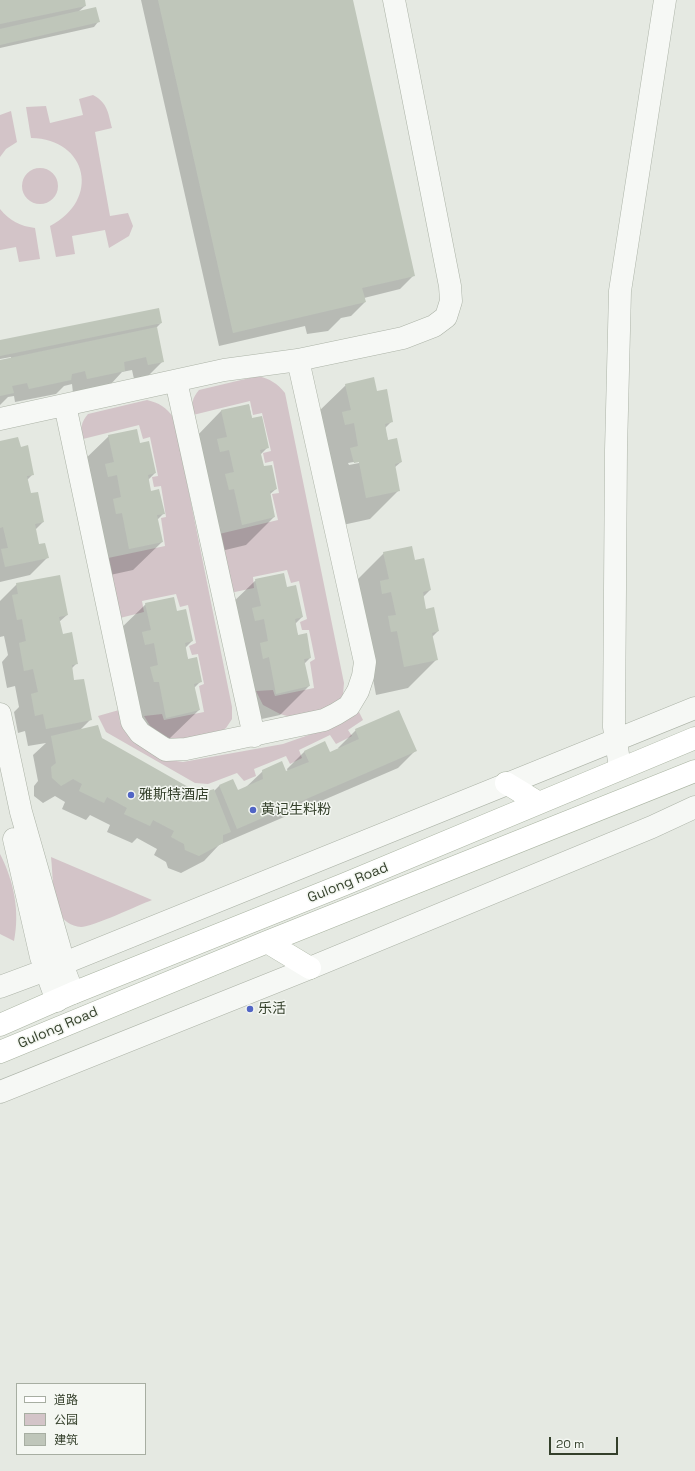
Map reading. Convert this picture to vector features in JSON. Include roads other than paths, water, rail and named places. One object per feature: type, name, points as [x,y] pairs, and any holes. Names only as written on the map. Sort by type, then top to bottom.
[{"type":"main road","name":"Gulong Road","points":[[0,1025],[65,997],[353,881],[620,768],[695,738]]},
{"type":"main road","name":"Gulong Road","points":[[0,1052],[267,942],[695,771]]},
{"type":"main road","points":[[506,784],[539,803]]},
{"type":"main road","points":[[267,942],[310,968]]},
{"type":"street","points":[[0,419],[224,370],[298,360],[403,338],[434,326],[446,317],[451,301],[450,286],[394,0]]},
{"type":"street","points":[[620,768],[614,727],[616,450],[620,290],[666,0]]},
{"type":"street","points":[[64,405],[132,722],[140,734],[166,750],[186,749],[254,736],[324,720],[349,706],[363,676],[365,662],[298,360]]},
{"type":"street","points":[[176,381],[254,736]]},
{"type":"street","points":[[0,987],[54,967],[695,708]]},
{"type":"street","points":[[0,714],[21,812],[60,950],[54,967]]},
{"type":"street","points":[[0,773],[54,967],[65,997]]},
{"type":"street","points":[[0,1092],[310,968],[652,827],[695,807]]},
{"type":"place","name":"雅斯特酒店","points":[[131,795]]},
{"type":"place","name":"黄记生料粉","points":[[253,810]]},
{"type":"place","name":"乐活","points":[[250,1009]]}]
